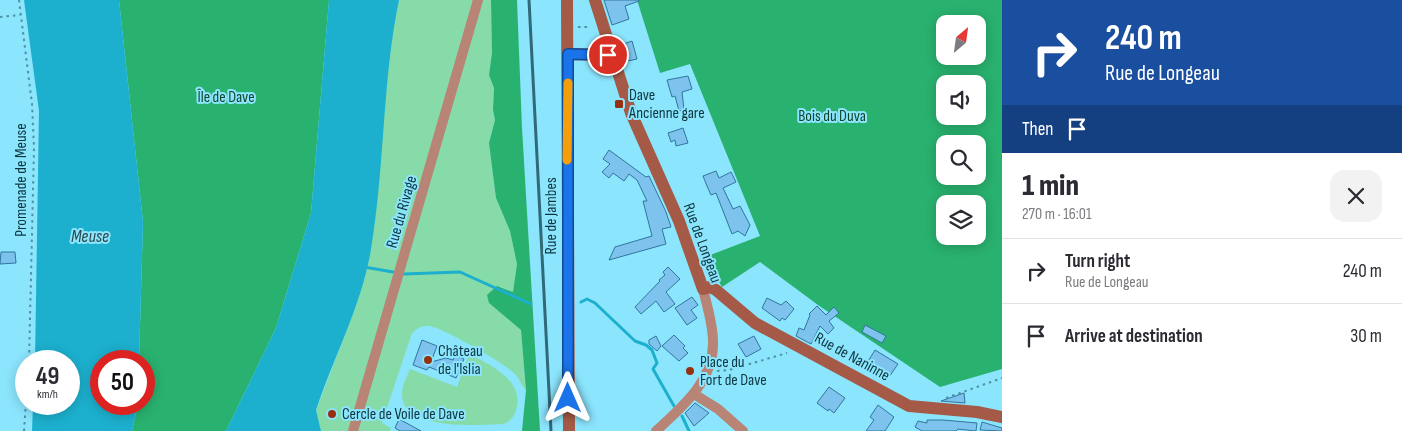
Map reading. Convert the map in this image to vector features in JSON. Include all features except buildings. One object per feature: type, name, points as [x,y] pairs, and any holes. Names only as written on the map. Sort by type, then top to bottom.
[{"type":"street","name":"Rue du Rivage","points":[[353,431],[478,0]]},
{"type":"street","name":"Rue de Jambes","points":[[567,0],[569,431]]},
{"type":"street","name":"Rue de Longeau","points":[[595,0],[631,113],[679,221],[703,289],[713,336],[712,353],[707,372],[694,394],[656,431]]},
{"type":"street","points":[[568,54],[612,55]]},
{"type":"street","name":"Rue de Naninne","points":[[703,289],[710,287],[716,290],[755,323],[902,403],[926,409],[977,412],[1002,417]]},
{"type":"street","points":[[694,394],[718,409],[743,431]]},
{"type":"path","name":"Promenade de Meuse","points":[[19,0],[32,104],[34,148],[30,350]]},
{"type":"path","points":[[0,17],[21,15]]},
{"type":"path","points":[[707,372],[729,370],[803,349]]},
{"type":"path","points":[[926,409],[928,404],[1002,378]]},
{"type":"path","points":[[24,431],[25,415]]},
{"type":"green space","name":"Île de Dave","points":[[119,0],[329,0],[311,213],[276,328],[226,431],[132,431],[136,415],[155,415],[155,350],[139,350],[143,222]]},
{"type":"green space","points":[[399,0],[474,0],[350,431],[321,431],[316,410],[355,309],[365,277],[371,248],[391,40]]},
{"type":"green space","points":[[482,0],[491,0],[492,53],[489,75],[494,88],[493,110],[495,120],[489,143],[496,198],[510,231],[517,264],[513,292],[501,287],[489,303],[521,330],[526,390],[515,374],[488,355],[437,328],[422,326],[412,333],[382,423],[391,428],[390,431],[356,431],[399,290]]},
{"type":"green space","points":[[491,0],[517,0],[522,128],[540,431],[522,431],[526,390],[521,330],[489,303],[487,295],[497,286],[513,292],[517,264],[510,231],[496,198],[489,143],[495,120],[493,110],[494,88],[489,75],[492,53]]},
{"type":"green space","name":"Bois du Duva","points":[[637,0],[1002,0],[1002,369],[940,387],[818,305],[760,262],[722,287],[705,257],[760,236],[690,64],[660,73]]},
{"type":"green space","points":[[469,354],[502,374],[514,388],[517,396],[517,406],[514,415],[509,421],[503,424],[492,425],[444,424],[429,421],[415,415],[406,407],[402,393],[410,369],[457,387]]},
{"type":"water","name":"Meuse","points":[[24,0],[119,0],[143,222],[139,350],[90,350],[90,415],[136,415],[132,431],[32,431],[33,415],[80,415],[80,350],[35,350],[39,111]]},
{"type":"water","points":[[329,0],[399,0],[389,62],[376,218],[367,270],[316,410],[321,431],[226,431],[276,328],[311,213]]},
{"type":"waterway","points":[[364,267],[393,272]]},
{"type":"waterway","points":[[404,274],[460,272],[531,304]]},
{"type":"waterway","points":[[581,302],[587,299],[595,303],[635,341],[646,345],[652,350],[657,363],[653,369],[674,406]]},
{"type":"waterway","points":[[682,416],[689,431]]},
{"type":"railway","points":[[529,0],[551,431]]},
{"type":"slow traffic","points":[[567,160],[568,83]]},
{"type":"place","name":"Dave Ancienne gare","points":[[619,104]]},
{"type":"place","name":"Château de l'Islia","points":[[428,360]]},
{"type":"place","name":"Place du Fort de Dave","points":[[690,371]]},
{"type":"place","name":"Cercle de Voile de Dave","points":[[332,414]]},
{"type":"route","points":[[568,398],[568,54],[608,55]]}]
